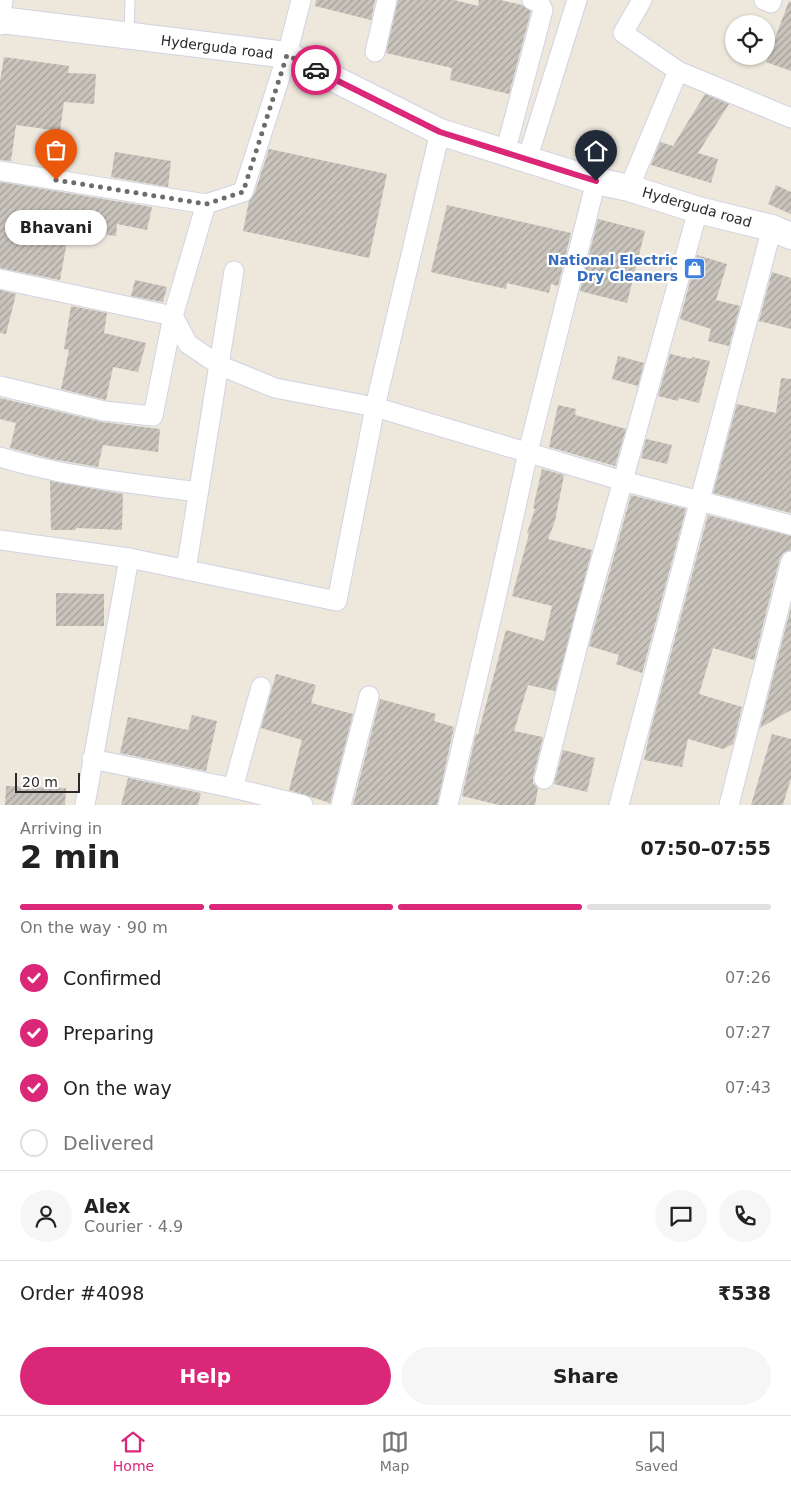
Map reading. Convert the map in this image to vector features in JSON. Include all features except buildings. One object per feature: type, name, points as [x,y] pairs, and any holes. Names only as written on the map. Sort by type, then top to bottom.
[{"type":"street","points":[[0,171],[206,204],[243,192],[287,55],[301,0]]},
{"type":"street","points":[[375,52],[387,0]]},
{"type":"street","points":[[516,156],[543,10],[539,2],[532,0]]},
{"type":"street","points":[[516,156],[577,0]]},
{"type":"street","points":[[642,0],[623,33],[678,70],[789,112]]},
{"type":"street","points":[[764,0],[771,3],[772,0]]},
{"type":"street","name":"Hyderguda road","points":[[1,16],[129,36],[287,55],[440,132],[596,181],[629,188],[698,210],[782,232]]},
{"type":"street","points":[[629,188],[678,70]]},
{"type":"street","points":[[0,540],[128,558],[337,601],[375,407],[440,132]]},
{"type":"street","points":[[448,805],[528,452],[596,181]]},
{"type":"street","points":[[0,386],[104,411],[153,416],[173,316],[206,204]]},
{"type":"street","points":[[544,779],[585,617],[698,210]]},
{"type":"street","points":[[619,805],[700,501],[782,232]]},
{"type":"street","points":[[186,570],[234,272]]},
{"type":"street","points":[[0,278],[173,316],[188,344],[218,365],[275,388],[375,407],[623,481],[791,525]]},
{"type":"street","points":[[0,456],[38,468],[93,479],[198,492]]},
{"type":"street","points":[[85,805],[128,558]]},
{"type":"street","points":[[729,805],[791,560]]},
{"type":"street","points":[[233,788],[261,687]]},
{"type":"street","points":[[341,805],[369,696]]},
{"type":"street","points":[[92,758],[303,805]]},
{"type":"lane","points":[[129,36],[130,0]]},
{"type":"way so far","points":[[56,180],[206,204],[243,192],[287,55],[316,70]]},
{"type":"place","name":"Bhavani","points":[[56,180]]},
{"type":"place","name":"National Electric Dry Cleaners","points":[[694,268]]},
{"type":"route","points":[[316,70],[440,132],[596,181]]}]
